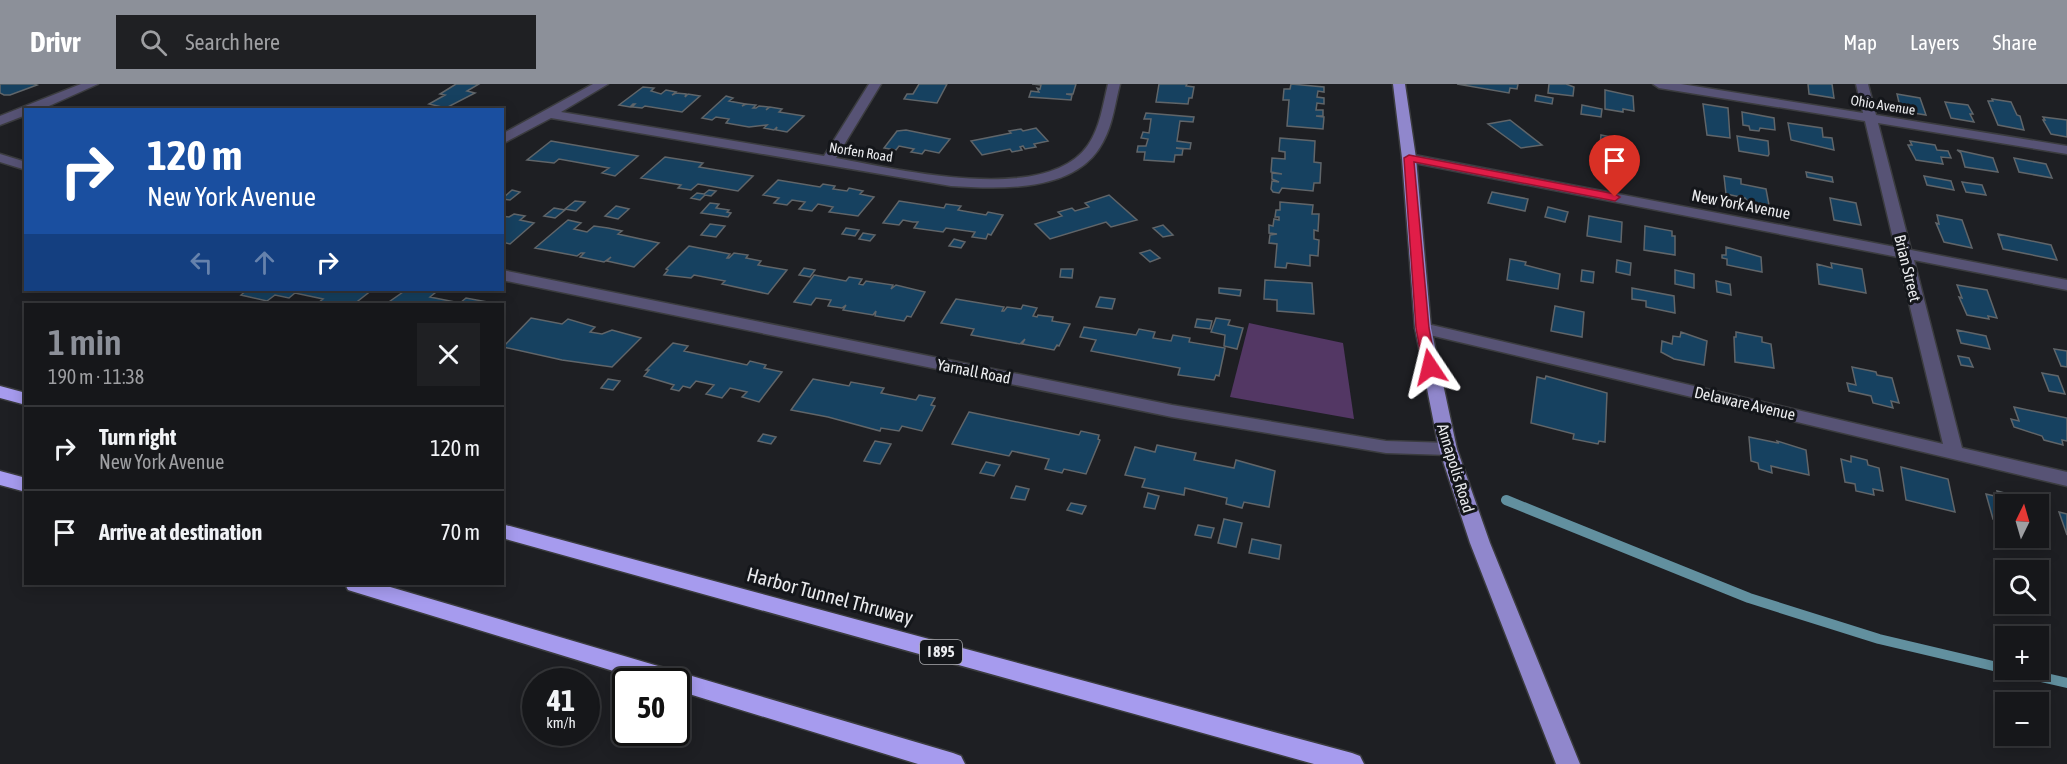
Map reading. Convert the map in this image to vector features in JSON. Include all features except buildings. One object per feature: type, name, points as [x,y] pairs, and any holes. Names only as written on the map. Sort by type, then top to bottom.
[{"type":"highway","points":[[0,392],[24,398]]},
{"type":"highway","points":[[1,478],[24,484]]},
{"type":"highway","name":"Harbor Tunnel Thruway","points":[[504,532],[1352,764]]},
{"type":"highway","points":[[358,585],[953,764]]},
{"type":"main road","name":"Annapolis Road","points":[[1399,84],[1409,158],[1423,328],[1448,449],[1480,543],[1568,764]]},
{"type":"street","points":[[32,108],[92,84]]},
{"type":"street","points":[[504,139],[602,84]]},
{"type":"street","points":[[827,162],[875,84]]},
{"type":"street","name":"Norfen Road","points":[[550,114],[827,162],[951,182],[980,184],[1037,179],[1061,172],[1080,161],[1092,151],[1099,138],[1114,84]]},
{"type":"street","name":"Ohio Avenue","points":[[1659,84],[2067,150]]},
{"type":"street","name":"Brian Street","points":[[1862,84],[1954,452]]},
{"type":"street","points":[[0,121],[24,111]]},
{"type":"street","points":[[0,158],[24,165]]},
{"type":"street","name":"New York Avenue","points":[[1409,158],[2067,285]]},
{"type":"street","name":"Yarnall Road","points":[[504,275],[1195,415],[1386,447],[1448,449]]},
{"type":"street","name":"Delaware Avenue","points":[[1423,328],[2067,478]]},
{"type":"shaded area","points":[[1249,323],[1343,343],[1354,419],[1230,397]]},
{"type":"waterway","points":[[1506,500],[1749,598],[1879,639],[2067,683]]},
{"type":"route","points":[[1430,367],[1423,328],[1409,158],[1615,197]]}]
